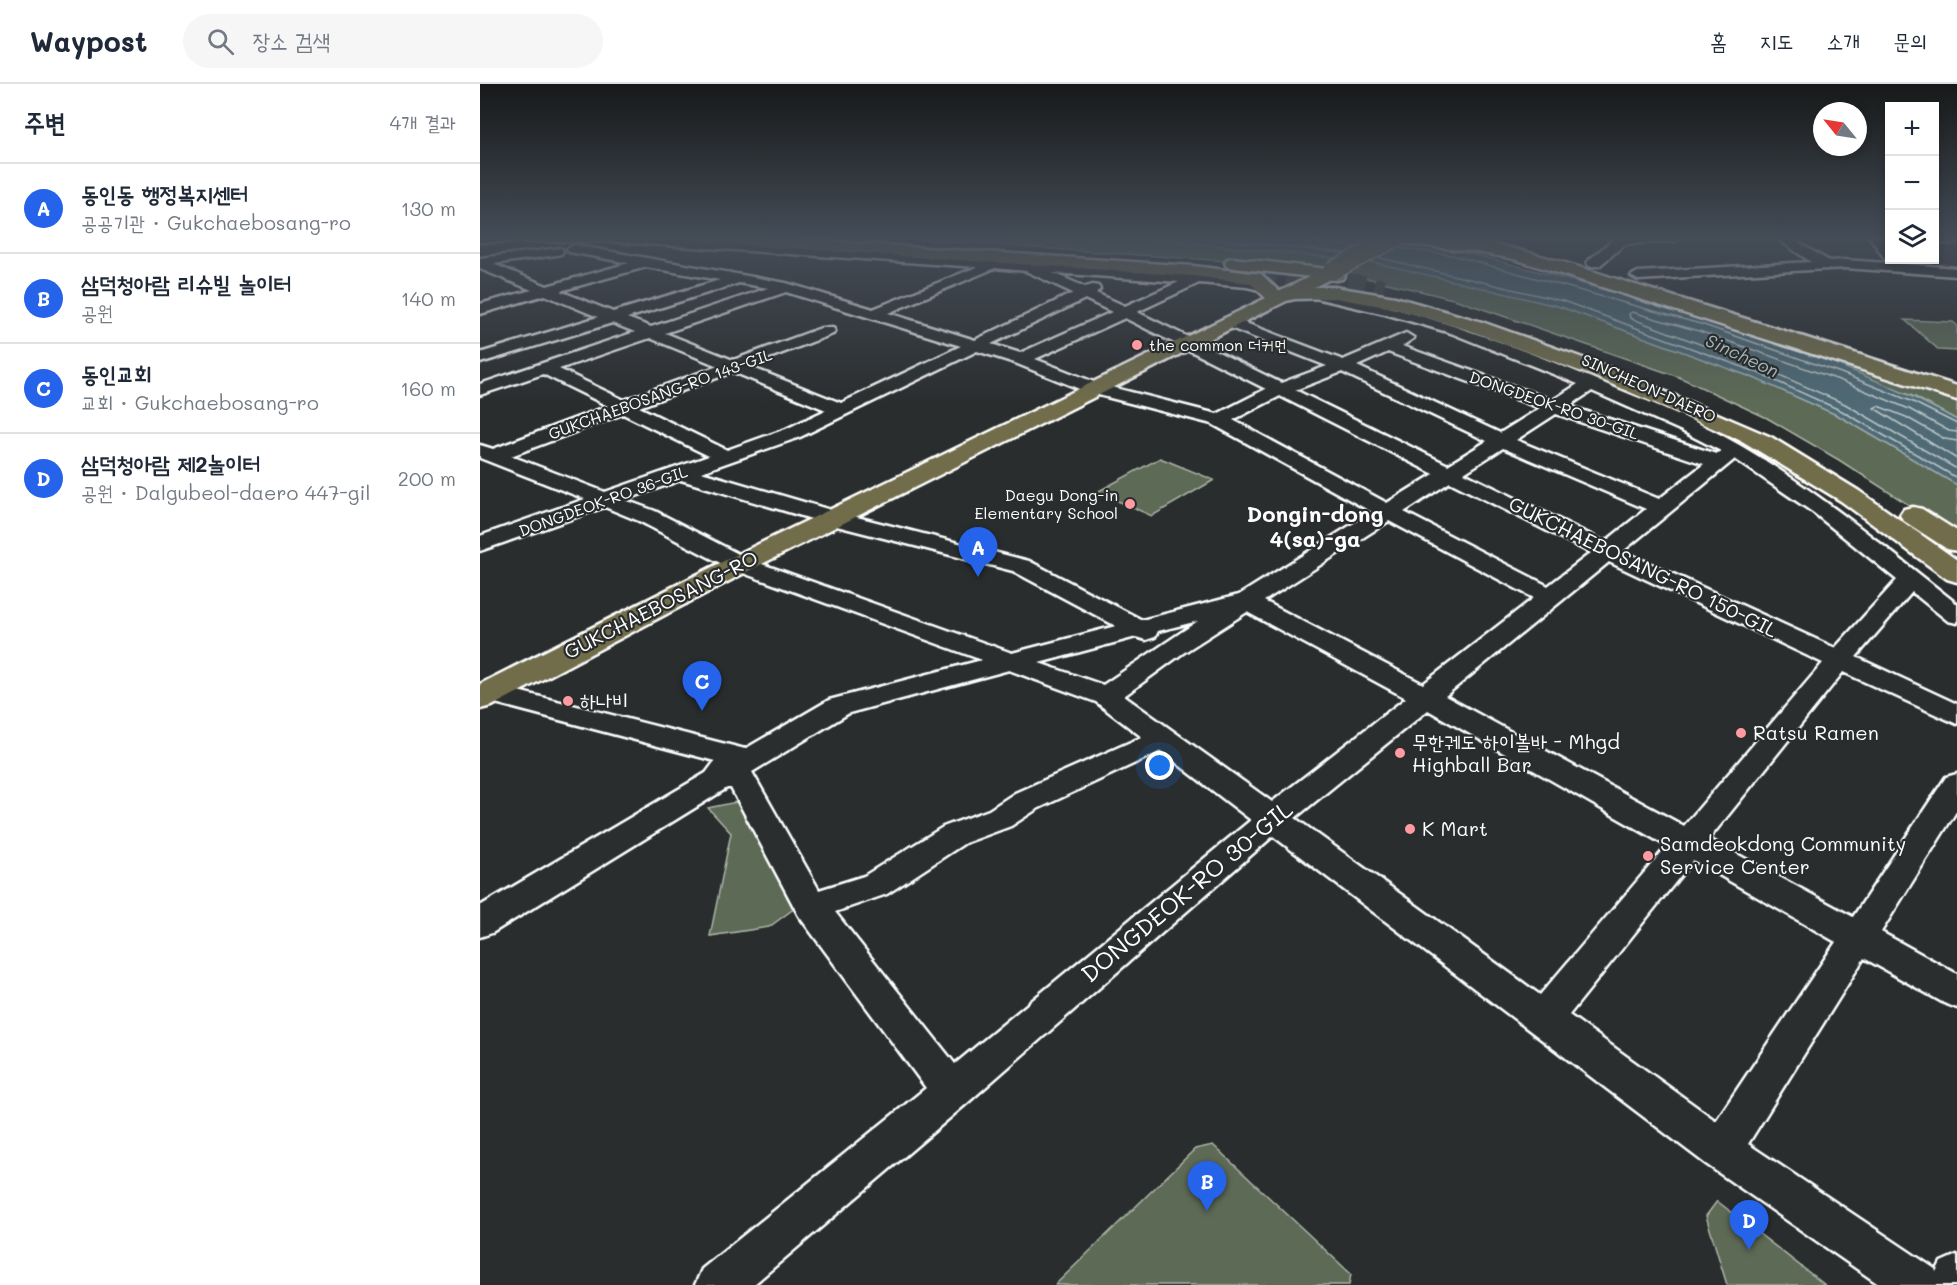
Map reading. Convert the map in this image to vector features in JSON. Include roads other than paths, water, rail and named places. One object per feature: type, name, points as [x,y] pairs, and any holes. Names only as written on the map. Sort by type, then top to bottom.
[{"type":"main road","name":"GUKCHAEBOSANG-RO","points":[[485,695],[740,564],[1229,321],[1252,293]]},
{"type":"main road","points":[[1381,293],[1436,323]]},
{"type":"main road","name":"SINCHEON-DAERO","points":[[1387,293],[1470,316],[1607,368],[1692,404],[1749,447],[1850,496],[1957,573]]},
{"type":"main road","points":[[1393,293],[1480,309],[1603,353],[1684,386]]},
{"type":"main road","points":[[1656,293],[1957,393]]},
{"type":"main road","points":[[1665,293],[1957,384]]},
{"type":"main road","points":[[1693,293],[1803,327],[1896,364]]},
{"type":"main road","points":[[1724,403],[1749,447]]},
{"type":"main road","name":"SINCHEON-DAERO","points":[[1749,447],[1831,461],[1957,543]]},
{"type":"street","points":[[480,309],[537,293]]},
{"type":"street","points":[[549,293],[842,410]]},
{"type":"street","points":[[480,358],[690,293]]},
{"type":"street","points":[[480,390],[768,293]]},
{"type":"street","points":[[805,293],[1021,359],[1093,388],[1219,420],[1551,597]]},
{"type":"street","points":[[873,314],[925,293]]},
{"type":"street","name":"GUKCHAEBOSANG-RO 150-GIL","points":[[1083,293],[1607,552],[1957,715]]},
{"type":"street","name":"DONGDEOK-RO 36-GIL","points":[[480,544],[793,433],[1083,293]]},
{"type":"street","points":[[1021,359],[1167,293]]},
{"type":"street","points":[[1356,293],[1749,447],[1790,486],[1957,616]]},
{"type":"street","points":[[1229,321],[1343,366],[1500,440],[1661,508]]},
{"type":"street","points":[[1219,420],[1281,389],[1390,346],[1436,323]]},
{"type":"street","name":"GUKCHAEBOSANG-RO 143-GIL","points":[[486,454],[624,408],[827,331]]},
{"type":"street","name":"DONGDEOK-RO 30-GIL","points":[[1390,346],[1554,406],[1749,447]]},
{"type":"street","name":"DONGDEOK-RO 36-GIL","points":[[544,368],[726,457]]},
{"type":"street","points":[[1106,696],[1174,647],[1245,601],[1590,384]]},
{"type":"street","name":"DONGDEOK-RO 30-GIL","points":[[718,1285],[952,1091],[1274,818],[1661,508],[1749,447]]},
{"type":"street","name":"GUKCHAEBOSANG-RO 143-GIL","points":[[486,454],[647,516],[740,564],[1106,696],[1722,1149],[1919,1285]]},
{"type":"street","points":[[681,473],[833,518],[1021,566],[1174,647]]},
{"type":"street","points":[[1544,1018],[1839,660],[1911,579]]},
{"type":"street","points":[[480,923],[718,777],[839,706],[1245,601],[1426,697],[1957,992]]},
{"type":"street","name":"GUKCHAEBOSANG-RO","points":[[485,695],[736,757],[718,777]]},
{"type":"street","points":[[811,906],[875,885],[954,835],[1000,818],[1026,801],[1164,738]]},
{"type":"street","points":[[718,777],[741,778],[811,906],[952,1091]]},
{"type":"street","points":[[1722,1149],[1957,785]]},
{"type":"street","points":[[1954,1285],[1957,1278]]},
{"type":"water","name":"Sincheon","points":[[1503,293],[1613,293],[1748,333],[1876,380],[1957,420],[1957,485],[1839,416],[1754,378],[1561,307]]},
{"type":"place","name":"the common 더커먼","points":[[1137,345]]},
{"type":"place","name":"Daegu Dong-in Elementary School","points":[[1130,504]]},
{"type":"place","name":"동인동 행정복지센터","points":[[978,577]]},
{"type":"place","name":"하나비","points":[[568,701]]},
{"type":"place","name":"동인교회","points":[[702,711]]},
{"type":"place","name":"Ratsu Ramen","points":[[1741,733]]},
{"type":"place","name":"무한궤도 하이볼바 - Mhgd Highball Bar","points":[[1400,753]]},
{"type":"place","name":"K Mart","points":[[1410,829]]},
{"type":"place","name":"Samdeokdong Community Service Center","points":[[1648,856]]},
{"type":"place","name":"삼덕청아람 리슈빌 놀이터","points":[[1207,1211]]},
{"type":"place","name":"삼덕청아람 제2놀이터","points":[[1749,1250]]},
{"type":"district","name":"Dongin-dong 4(sa)-ga","points":[[1315,527]]}]
